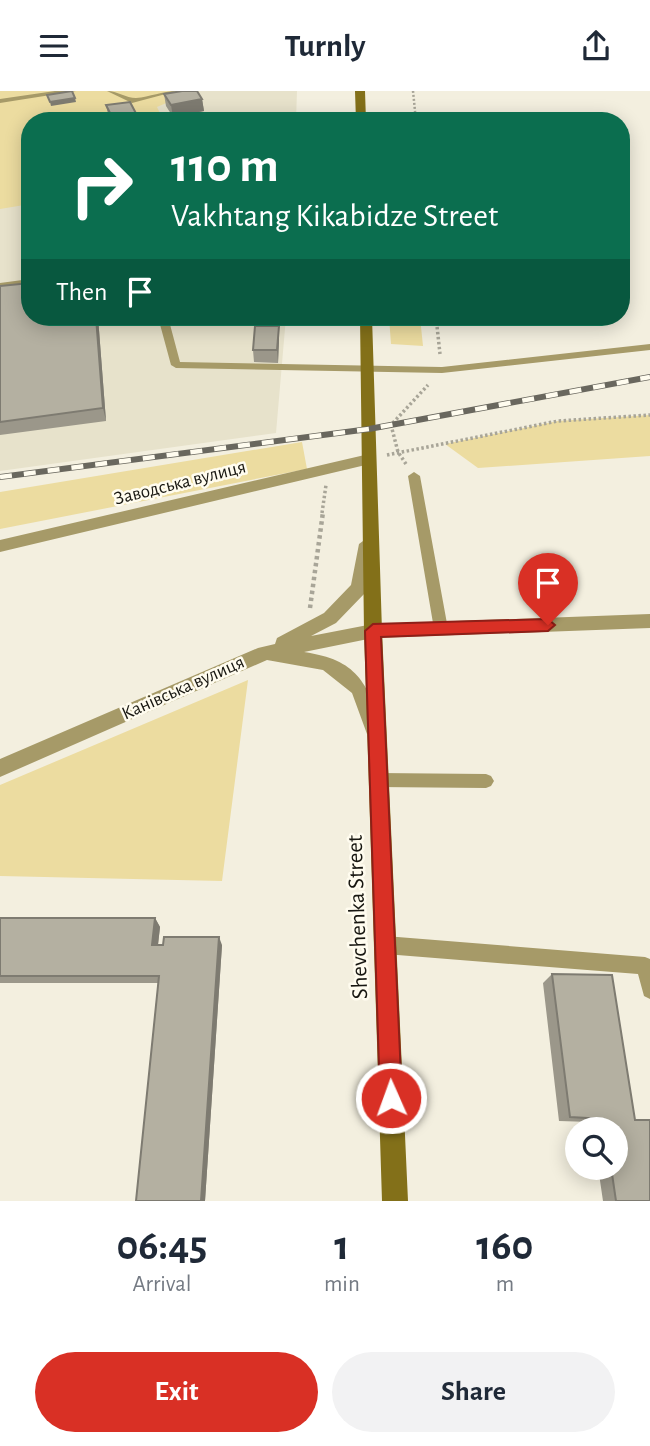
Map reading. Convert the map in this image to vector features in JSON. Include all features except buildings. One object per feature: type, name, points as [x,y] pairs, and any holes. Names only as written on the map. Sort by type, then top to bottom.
[{"type":"main road","points":[[360,91],[361,112]]},
{"type":"main road","points":[[366,326],[367,367]]},
{"type":"main road","name":"Shevchenka Street","points":[[367,367],[373,631],[395,1201]]},
{"type":"street","name":"Заводська вулиця","points":[[0,546],[369,459]]},
{"type":"street","points":[[264,653],[330,618],[359,588],[371,523]]},
{"type":"street","name":"Канівська вулиця","points":[[0,768],[264,653],[373,631],[650,621]]},
{"type":"street","points":[[264,653],[327,663],[359,688],[377,737]]},
{"type":"lane","points":[[0,101],[72,91]]},
{"type":"lane","points":[[111,91],[132,101],[173,91]]},
{"type":"lane","points":[[0,286],[21,283]]},
{"type":"lane","points":[[165,326],[176,365],[442,370],[650,347]]},
{"type":"lane","points":[[414,476],[441,629]]},
{"type":"lane","points":[[379,780],[486,781]]},
{"type":"lane","points":[[385,945],[645,966],[650,990]]},
{"type":"path","points":[[413,91],[415,112]]},
{"type":"path","points":[[414,476],[398,453],[391,425],[442,370],[437,326]]},
{"type":"path","points":[[369,459],[558,421],[650,415]]},
{"type":"path","points":[[307,630],[329,467]]},
{"type":"shaded area","points":[[0,91],[195,91],[157,107],[160,112],[21,112],[21,206],[0,209]]},
{"type":"shaded area","points":[[195,91],[297,91],[296,112],[159,112],[156,107]]},
{"type":"shaded area","points":[[21,204],[21,326],[285,326],[276,433],[0,471],[0,208]]},
{"type":"shaded area","points":[[390,326],[421,326],[423,346],[391,344]]},
{"type":"shaded area","points":[[650,415],[650,456],[478,468],[445,444],[558,421]]},
{"type":"shaded area","points":[[302,442],[307,469],[0,529],[0,492]]},
{"type":"shaded area","points":[[248,680],[222,881],[0,876],[0,785]]},
{"type":"railway","points":[[0,477],[369,429],[650,377]]},
{"type":"route","points":[[391,1098],[373,631],[548,625]]}]
